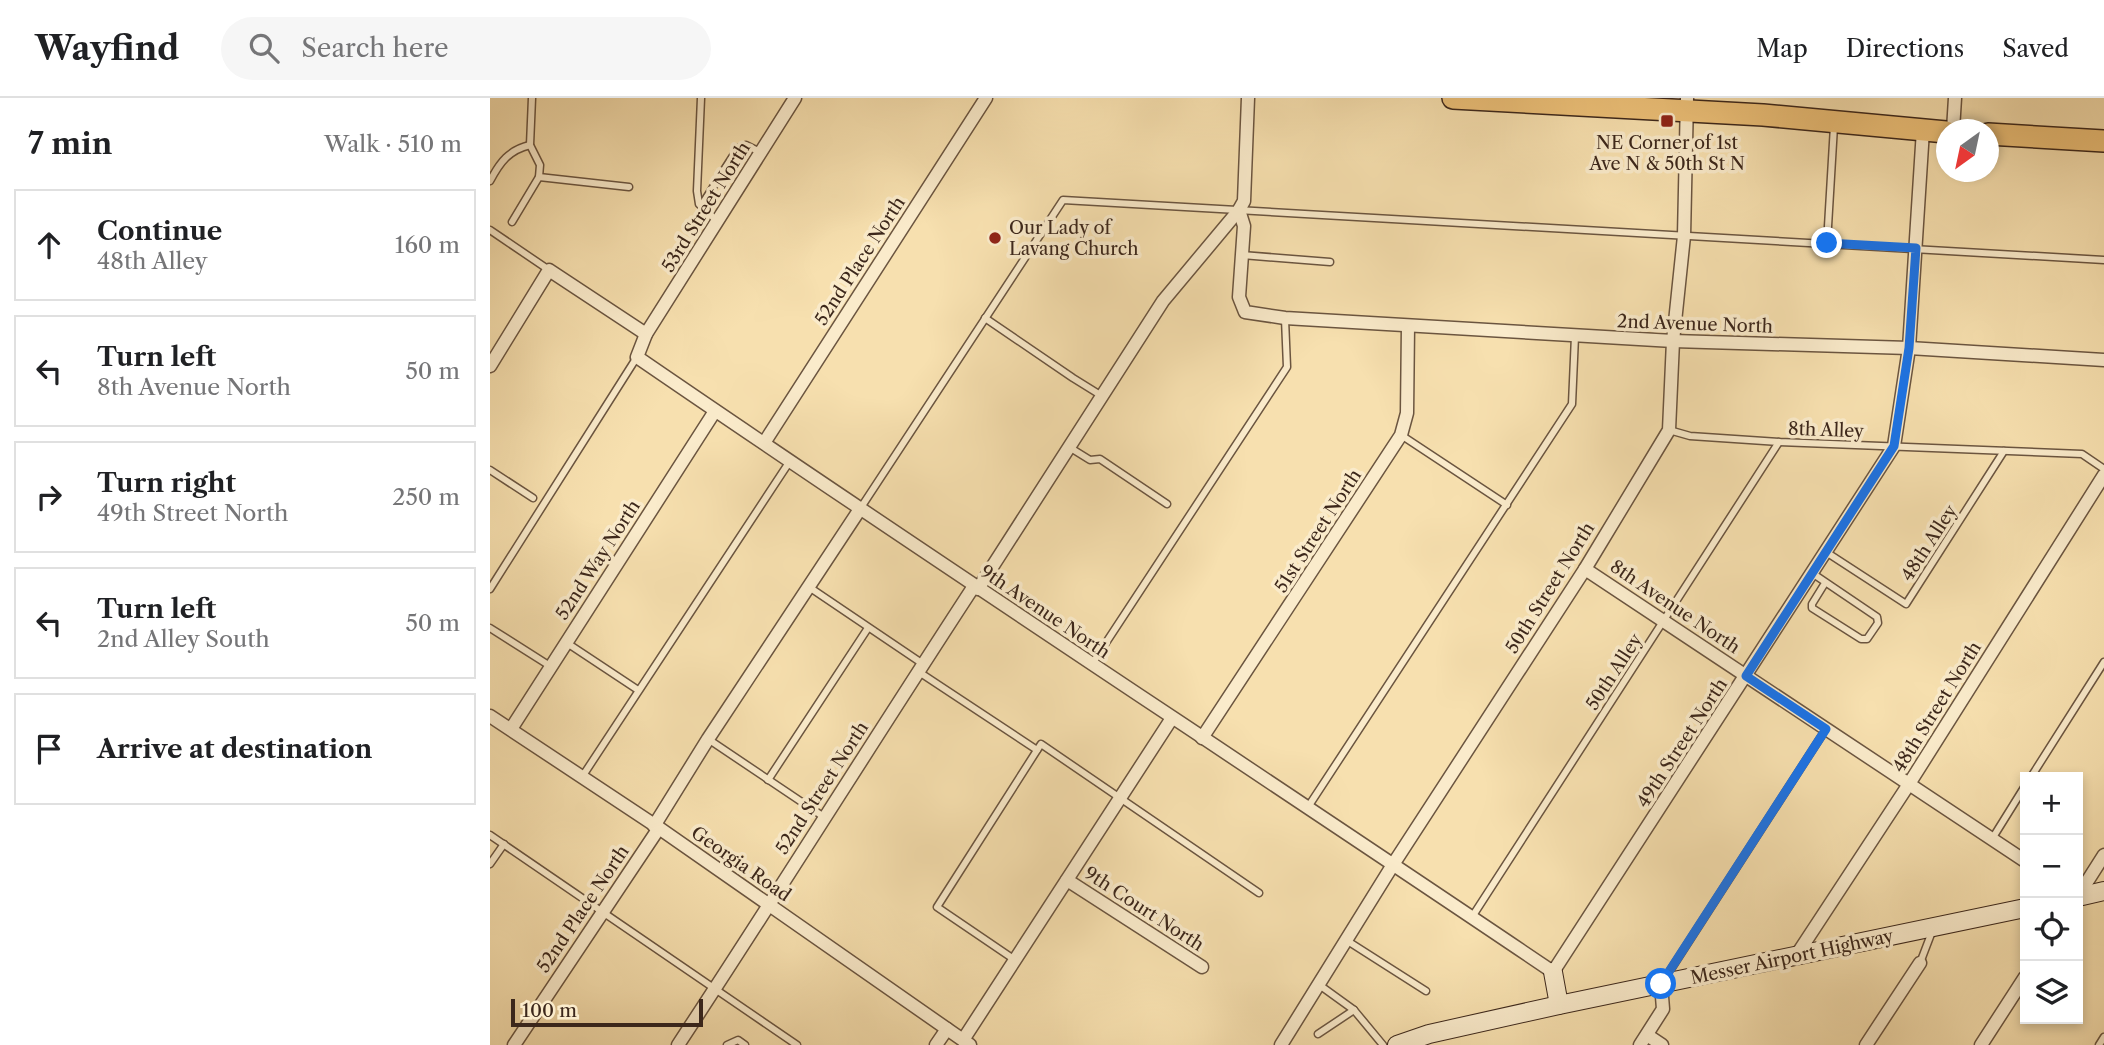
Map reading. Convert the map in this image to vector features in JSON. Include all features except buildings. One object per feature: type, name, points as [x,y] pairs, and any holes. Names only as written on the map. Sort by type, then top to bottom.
[{"type":"main road","points":[[1453,98],[1687,105],[1936,131]]},
{"type":"main road","points":[[1999,135],[2104,141]]},
{"type":"main road","points":[[2083,896],[2104,891]]},
{"type":"main road","name":"Messer Airport Highway","points":[[1396,1045],[1436,1032],[1559,1004],[2020,909]]},
{"type":"main road","points":[[1553,972],[1559,1004]]},
{"type":"street","name":"53rd Street North","points":[[646,334],[795,98]]},
{"type":"street","name":"52nd Place North","points":[[764,443],[986,98]]},
{"type":"street","name":"52nd Street North","points":[[678,1045],[920,668],[976,588],[1163,301],[1239,210],[1244,201],[1248,98]]},
{"type":"street","points":[[1954,119],[1955,98]]},
{"type":"street","name":"50th Street North","points":[[1281,1045],[1394,863],[1585,569],[1669,430],[1672,341],[1684,236],[1687,105]]},
{"type":"street","name":"49th Street North","points":[[1553,972],[1894,446],[1909,348],[1923,130]]},
{"type":"street","name":"52nd Street North","points":[[1239,210],[1244,226],[1240,297],[1245,312],[1285,318]]},
{"type":"street","points":[[490,366],[549,270],[646,334],[637,357]]},
{"type":"street","name":"2nd Avenue North","points":[[1285,318],[1672,341],[1909,348],[2104,360]]},
{"type":"street","name":"51st Street North","points":[[1202,738],[1401,435],[1407,413],[1408,326]]},
{"type":"street","name":"9th Avenue North","points":[[637,357],[976,588],[1394,863],[1553,972]]},
{"type":"street","name":"52nd Way North","points":[[511,729],[715,411]]},
{"type":"street","name":"48th Street North","points":[[1796,956],[1909,785],[2104,475]]},
{"type":"street","name":"52nd Place North","points":[[514,1045],[603,911],[709,740],[860,509]]},
{"type":"street","name":"8th Avenue North","points":[[1585,569],[2020,859]]},
{"type":"street","name":"Georgia Road","points":[[490,716],[657,827],[966,1043]]},
{"type":"street","points":[[966,1043],[1015,960],[1172,718]]},
{"type":"street","points":[[2083,889],[2104,855]]},
{"type":"street","name":"9th Court North","points":[[1067,880],[1202,967]]},
{"type":"street","points":[[1866,1045],[1920,963]]},
{"type":"street","points":[[1661,984],[1663,1009],[1644,1040],[1662,1045]]},
{"type":"street","points":[[1981,1045],[2020,985]]},
{"type":"street","points":[[936,1045],[947,1029]]},
{"type":"lane","points":[[512,222],[539,177],[540,165],[530,145],[532,98]]},
{"type":"lane","points":[[701,98],[697,191],[699,204],[717,221]]},
{"type":"lane","points":[[1827,243],[1835,122]]},
{"type":"lane","points":[[490,181],[508,154],[530,145]]},
{"type":"lane","points":[[701,206],[738,148],[746,145],[761,152]]},
{"type":"lane","points":[[539,177],[629,187]]},
{"type":"lane","points":[[860,509],[1063,200],[2104,260]]},
{"type":"lane","points":[[490,230],[549,270]]},
{"type":"lane","points":[[1242,255],[1329,262]]},
{"type":"lane","points":[[985,318],[1102,396]]},
{"type":"lane","points":[[1092,664],[1287,367],[1285,318]]},
{"type":"lane","points":[[1308,807],[1572,404],[1575,336]]},
{"type":"lane","points":[[490,589],[637,357]]},
{"type":"lane","name":"8th Alley","points":[[1669,430],[1690,436],[1779,442],[2082,454],[2104,469]]},
{"type":"lane","points":[[1401,435],[1507,505]]},
{"type":"lane","name":"50th Alley","points":[[1472,917],[1779,442]]},
{"type":"lane","points":[[1069,447],[1090,460],[1100,459],[1167,504]]},
{"type":"lane","name":"48th Alley","points":[[1826,552],[1906,604],[2004,452]]},
{"type":"lane","points":[[582,777],[790,461]]},
{"type":"lane","points":[[490,470],[533,498]]},
{"type":"lane","points":[[1812,573],[1877,617],[1878,623],[1867,639],[1861,639],[1812,608],[1825,583]]},
{"type":"lane","points":[[808,586],[1037,750]]},
{"type":"lane","points":[[490,628],[550,666]]},
{"type":"lane","points":[[768,780],[868,628]]},
{"type":"lane","points":[[565,642],[638,690]]},
{"type":"lane","points":[[2034,772],[2104,662]]},
{"type":"lane","points":[[1661,984],[1826,729]]},
{"type":"lane","points":[[709,740],[824,817]]},
{"type":"lane","points":[[1015,960],[937,907],[1041,744],[1259,892]]},
{"type":"lane","points":[[1992,839],[2020,794]]},
{"type":"lane","points":[[490,835],[797,1045]]},
{"type":"lane","points":[[490,864],[504,844]]},
{"type":"lane","points":[[1920,963],[1933,927]]},
{"type":"lane","points":[[1346,940],[1426,991]]},
{"type":"lane","points":[[1318,984],[1354,1010],[1382,1045]]},
{"type":"lane","points":[[1318,1034],[1354,1010]]},
{"type":"lane","points":[[2099,1045],[2104,1037]]},
{"type":"lane","points":[[727,1045],[737,1040],[745,1045]]},
{"type":"place","name":"NE Corner of 1st Ave N & 50th St N","points":[[1667,121]]},
{"type":"place","name":"Our Lady of Lavang Church","points":[[995,238]]},
{"type":"route","points":[[1661,984],[1826,729],[1746,676],[1894,446],[1909,348],[1916,248],[1827,243]]}]
